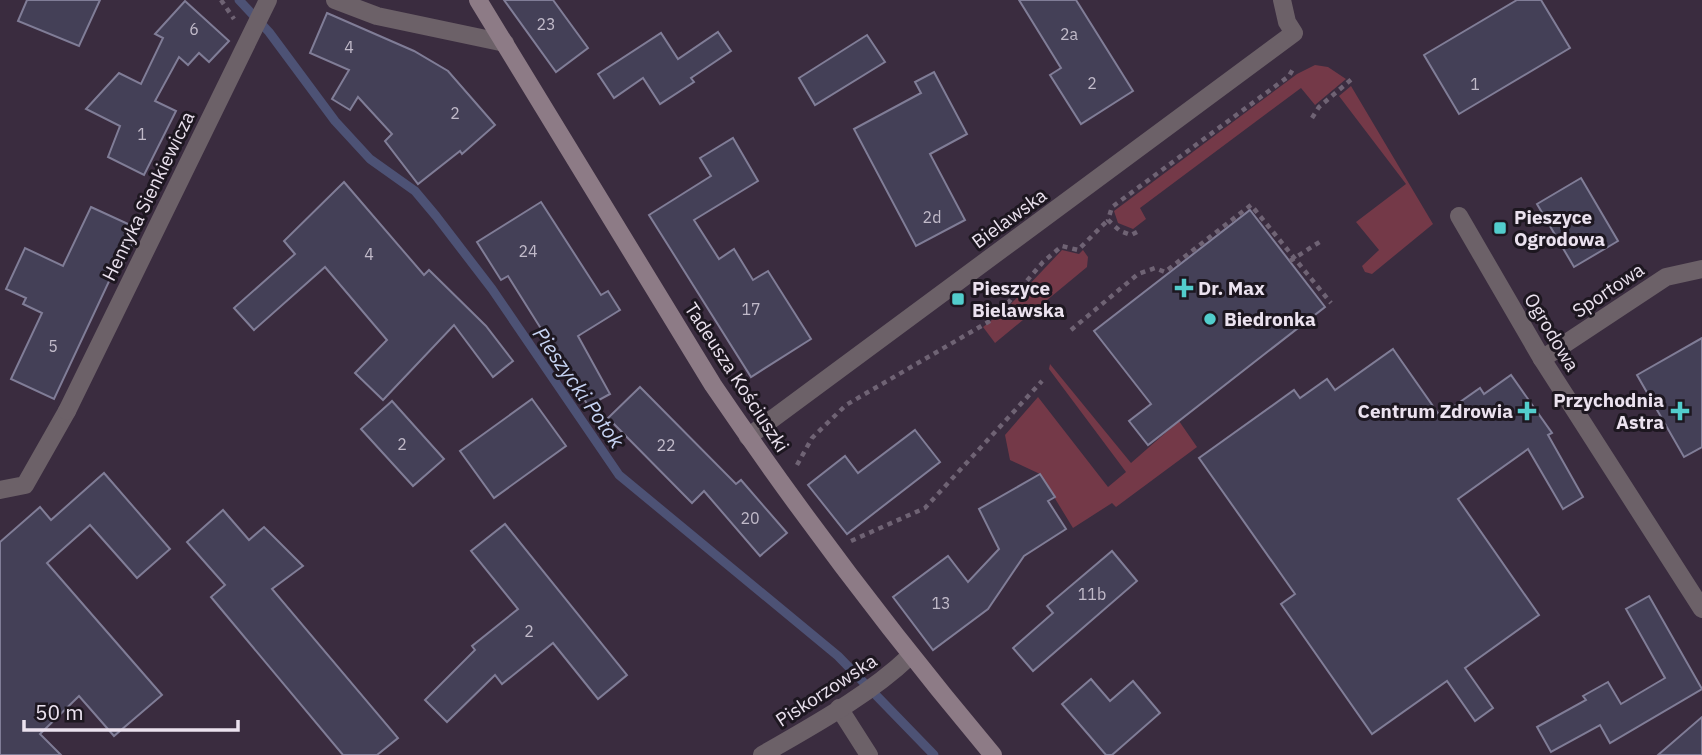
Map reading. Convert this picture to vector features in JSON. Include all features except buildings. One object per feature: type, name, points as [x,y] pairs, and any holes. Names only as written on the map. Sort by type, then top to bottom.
[{"type":"main road","name":"Tadeusza Kościuszki","points":[[478,0],[713,385],[748,437],[910,656],[993,755]]},
{"type":"street","name":"Henryka Sienkiewicza","points":[[0,490],[25,485],[67,411],[250,32],[268,0]]},
{"type":"street","points":[[335,0],[377,16],[505,43]]},
{"type":"street","name":"Bielawska","points":[[748,437],[1294,33],[1287,22],[1282,0]]},
{"type":"street","name":"Ogrodowa","points":[[1459,216],[1542,359],[1702,609]]},
{"type":"street","name":"Sportowa","points":[[1542,359],[1666,276],[1702,269]]},
{"type":"street","name":"Piskorzowska","points":[[762,755],[845,705],[897,669],[910,656]]},
{"type":"street","points":[[845,705],[869,755]]},
{"type":"path","points":[[799,474],[797,462],[812,438],[846,404],[995,318],[1043,262],[1062,246],[1078,250],[1108,220],[1112,207],[1289,76],[1293,69]]},
{"type":"path","points":[[1312,118],[1319,107],[1353,78]]},
{"type":"path","points":[[1071,330],[1138,274],[1155,268],[1165,272],[1251,205],[1331,303]]},
{"type":"path","points":[[1108,220],[1120,231],[1131,235],[1137,232]]},
{"type":"path","points":[[1290,261],[1321,241]]},
{"type":"path","points":[[855,554],[847,543],[870,530],[925,508],[1042,381]]},
{"type":"shaded area","points":[[1315,65],[1328,67],[1346,79],[1315,105],[1301,88],[1140,208],[1146,219],[1133,229],[1118,223],[1114,211],[1297,74]]},
{"type":"shaded area","points":[[1351,86],[1433,224],[1372,274],[1365,272],[1362,266],[1379,250],[1356,222],[1406,184],[1339,96]]},
{"type":"shaded area","points":[[1062,250],[1079,254],[1083,250],[1088,257],[1087,267],[995,343],[983,327],[1007,308]]},
{"type":"shaded area","points":[[1050,364],[1131,463],[1179,421],[1197,447],[1116,507],[1112,503],[1073,528],[1040,474],[1010,460],[1005,435],[1038,397],[1108,487],[1126,472],[1049,369]]},
{"type":"waterway","name":"Pieszycki Potok","points":[[239,0],[269,32],[335,121],[370,159],[415,191],[436,216],[492,289],[619,475],[838,656],[934,755]]},
{"type":"place","name":"Pieszyce Ogrodowa","points":[[1500,228]]},
{"type":"place","name":"Dr. Max","points":[[1184,288]]},
{"type":"place","name":"Pieszyce Bielawska","points":[[958,299]]},
{"type":"place","name":"Biedronka","points":[[1210,319]]},
{"type":"place","name":"Centrum Zdrowia","points":[[1527,411]]},
{"type":"place","name":"Przychodnia Astra","points":[[1680,411]]}]
